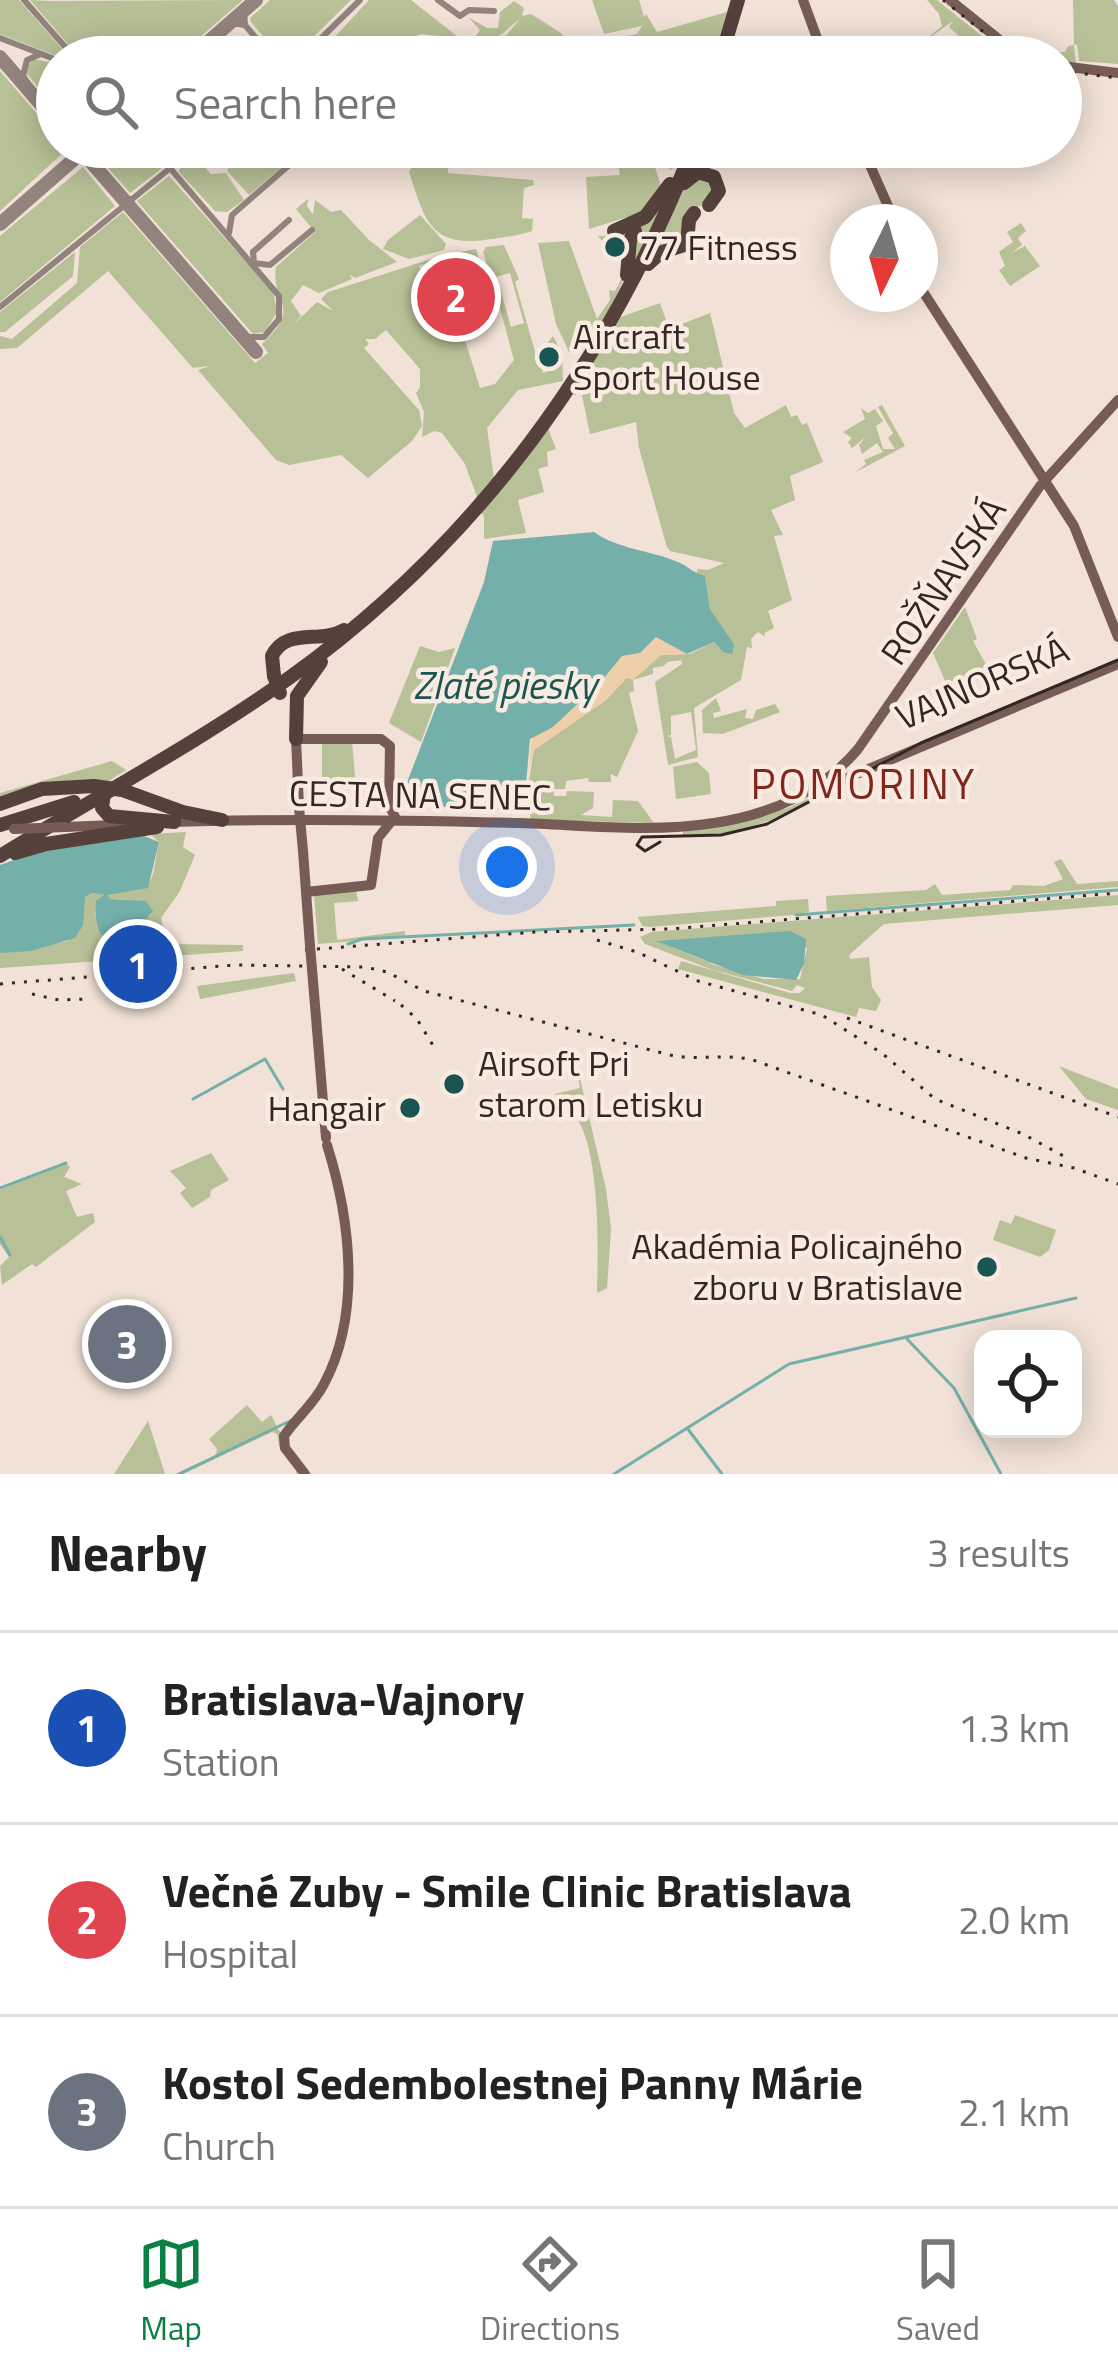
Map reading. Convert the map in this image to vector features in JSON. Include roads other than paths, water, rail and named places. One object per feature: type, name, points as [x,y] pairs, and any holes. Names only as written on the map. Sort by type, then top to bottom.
[{"type":"highway","points":[[729,36],[740,0]]},
{"type":"highway","points":[[633,279],[682,168]]},
{"type":"highway","points":[[580,367],[644,253],[682,168]]},
{"type":"highway","points":[[0,856],[238,707],[345,633],[444,546],[506,476],[569,391],[633,279],[683,168]]},
{"type":"highway","points":[[630,248],[623,235],[615,232],[645,217],[677,184],[698,172],[714,177],[718,193],[709,205]]},
{"type":"highway","points":[[298,739],[296,705],[302,686],[345,633],[470,512],[537,430],[668,223],[677,184]]},
{"type":"highway","points":[[633,279],[656,255],[682,247],[690,238],[691,217]]},
{"type":"highway","points":[[668,223],[688,228],[689,238],[682,247]]},
{"type":"highway","points":[[633,279],[630,248],[635,231]]},
{"type":"highway","points":[[298,739],[274,676],[272,656],[283,641],[345,633]]},
{"type":"highway","points":[[0,804],[42,789],[122,790],[222,820]]},
{"type":"highway","points":[[100,790],[102,808],[111,817],[174,822]]},
{"type":"highway","points":[[6,830],[100,790]]},
{"type":"highway","points":[[0,856],[158,827]]},
{"type":"main road","points":[[801,0],[814,36]]},
{"type":"main road","points":[[950,0],[995,36]]},
{"type":"main road","points":[[1082,69],[1118,73]]},
{"type":"main road","points":[[870,168],[885,204]]},
{"type":"main road","points":[[937,312],[1077,529],[1118,634]]},
{"type":"main road","name":"ROŽŇAVSKÁ","points":[[818,790],[859,757],[1047,482],[1114,407]]},
{"type":"main road","name":"VAJNORSKÁ","points":[[859,757],[1118,661]]},
{"type":"main road","points":[[305,1474],[284,1445],[286,1433],[327,1378],[346,1298],[346,1219],[326,1142],[299,807],[298,739],[387,741],[391,747],[389,805],[386,815],[370,821],[378,838],[371,885],[308,891]]},
{"type":"main road","name":"ROŽŇAVSKÁ","points":[[831,776],[859,757]]},
{"type":"main road","name":"CESTA NA SENEC","points":[[394,822],[710,824],[782,804],[831,776]]},
{"type":"main road","name":"CESTA NA SENEC","points":[[6,830],[222,820],[689,828],[758,816],[818,790]]},
{"type":"main road","points":[[378,838],[394,822],[389,805]]},
{"type":"main road","name":"CESTA NA SENEC","points":[[61,828],[370,821]]},
{"type":"water","name":"Zlaté piesky","points":[[594,532],[705,576],[710,609],[734,644],[732,654],[714,642],[687,654],[656,637],[640,653],[622,656],[594,690],[587,689],[587,695],[553,727],[530,739],[524,807],[487,810],[404,804],[408,780],[484,582],[493,541]]},
{"type":"water","points":[[144,836],[159,842],[148,888],[108,895],[110,899],[146,901],[153,911],[144,922],[107,941],[96,917],[96,901],[104,895],[92,893],[85,897],[83,925],[75,938],[31,951],[0,953],[0,865],[42,850]]},
{"type":"water","points":[[790,931],[806,939],[804,964],[796,980],[743,975],[656,941]]},
{"type":"waterway","points":[[796,915],[1118,890]]},
{"type":"waterway","points":[[348,944],[362,939],[634,925]]},
{"type":"waterway","points":[[204,1093],[265,1059],[283,1089]]},
{"type":"waterway","points":[[193,1099],[202,1094]]},
{"type":"waterway","points":[[0,1188],[66,1163]]},
{"type":"waterway","points":[[0,1237],[10,1255]]},
{"type":"waterway","points":[[614,1474],[789,1364],[1076,1298]]},
{"type":"waterway","points":[[907,1339],[954,1388],[1001,1474]]},
{"type":"waterway","points":[[179,1474],[292,1420]]},
{"type":"waterway","points":[[687,1428],[722,1474]]},
{"type":"tram line","points":[[660,842],[645,851],[637,845],[642,837],[721,835],[767,824],[921,743],[1118,660]]},
{"type":"railway","points":[[943,0],[988,36]]},
{"type":"railway","points":[[1082,74],[1118,78]]},
{"type":"railway","points":[[305,950],[535,932],[669,929],[1118,893]]},
{"type":"railway","points":[[597,940],[637,952],[698,981],[822,1015],[883,1054],[935,1099],[1023,1134],[1069,1159]]},
{"type":"railway","points":[[0,984],[235,965],[365,967],[387,972],[424,991],[670,1055],[753,1060],[1026,1158],[1118,1184]]},
{"type":"railway","points":[[342,969],[395,1001]]},
{"type":"railway","points":[[32,994],[87,999]]},
{"type":"railway","points":[[401,1005],[417,1019],[434,1047]]},
{"type":"railway","points":[[847,1018],[1118,1117]]},
{"type":"place","name":"77 Fitness","points":[[615,247]]},
{"type":"place","name":"Večné Zuby - Smile Clinic Bratislava","points":[[456,297]]},
{"type":"place","name":"Aircraft Sport House","points":[[549,357]]},
{"type":"place","name":"Bratislava-Vajnory","points":[[138,964]]},
{"type":"place","name":"Airsoft Pri starom Letisku","points":[[454,1084]]},
{"type":"place","name":"Hangair","points":[[410,1108]]},
{"type":"place","name":"Akadémia Policajného zboru v Bratislave","points":[[987,1267]]},
{"type":"place","name":"Kostol Sedembolestnej Panny Márie","points":[[127,1344]]},
{"type":"district","name":"POMORINY","points":[[864,784]]}]
